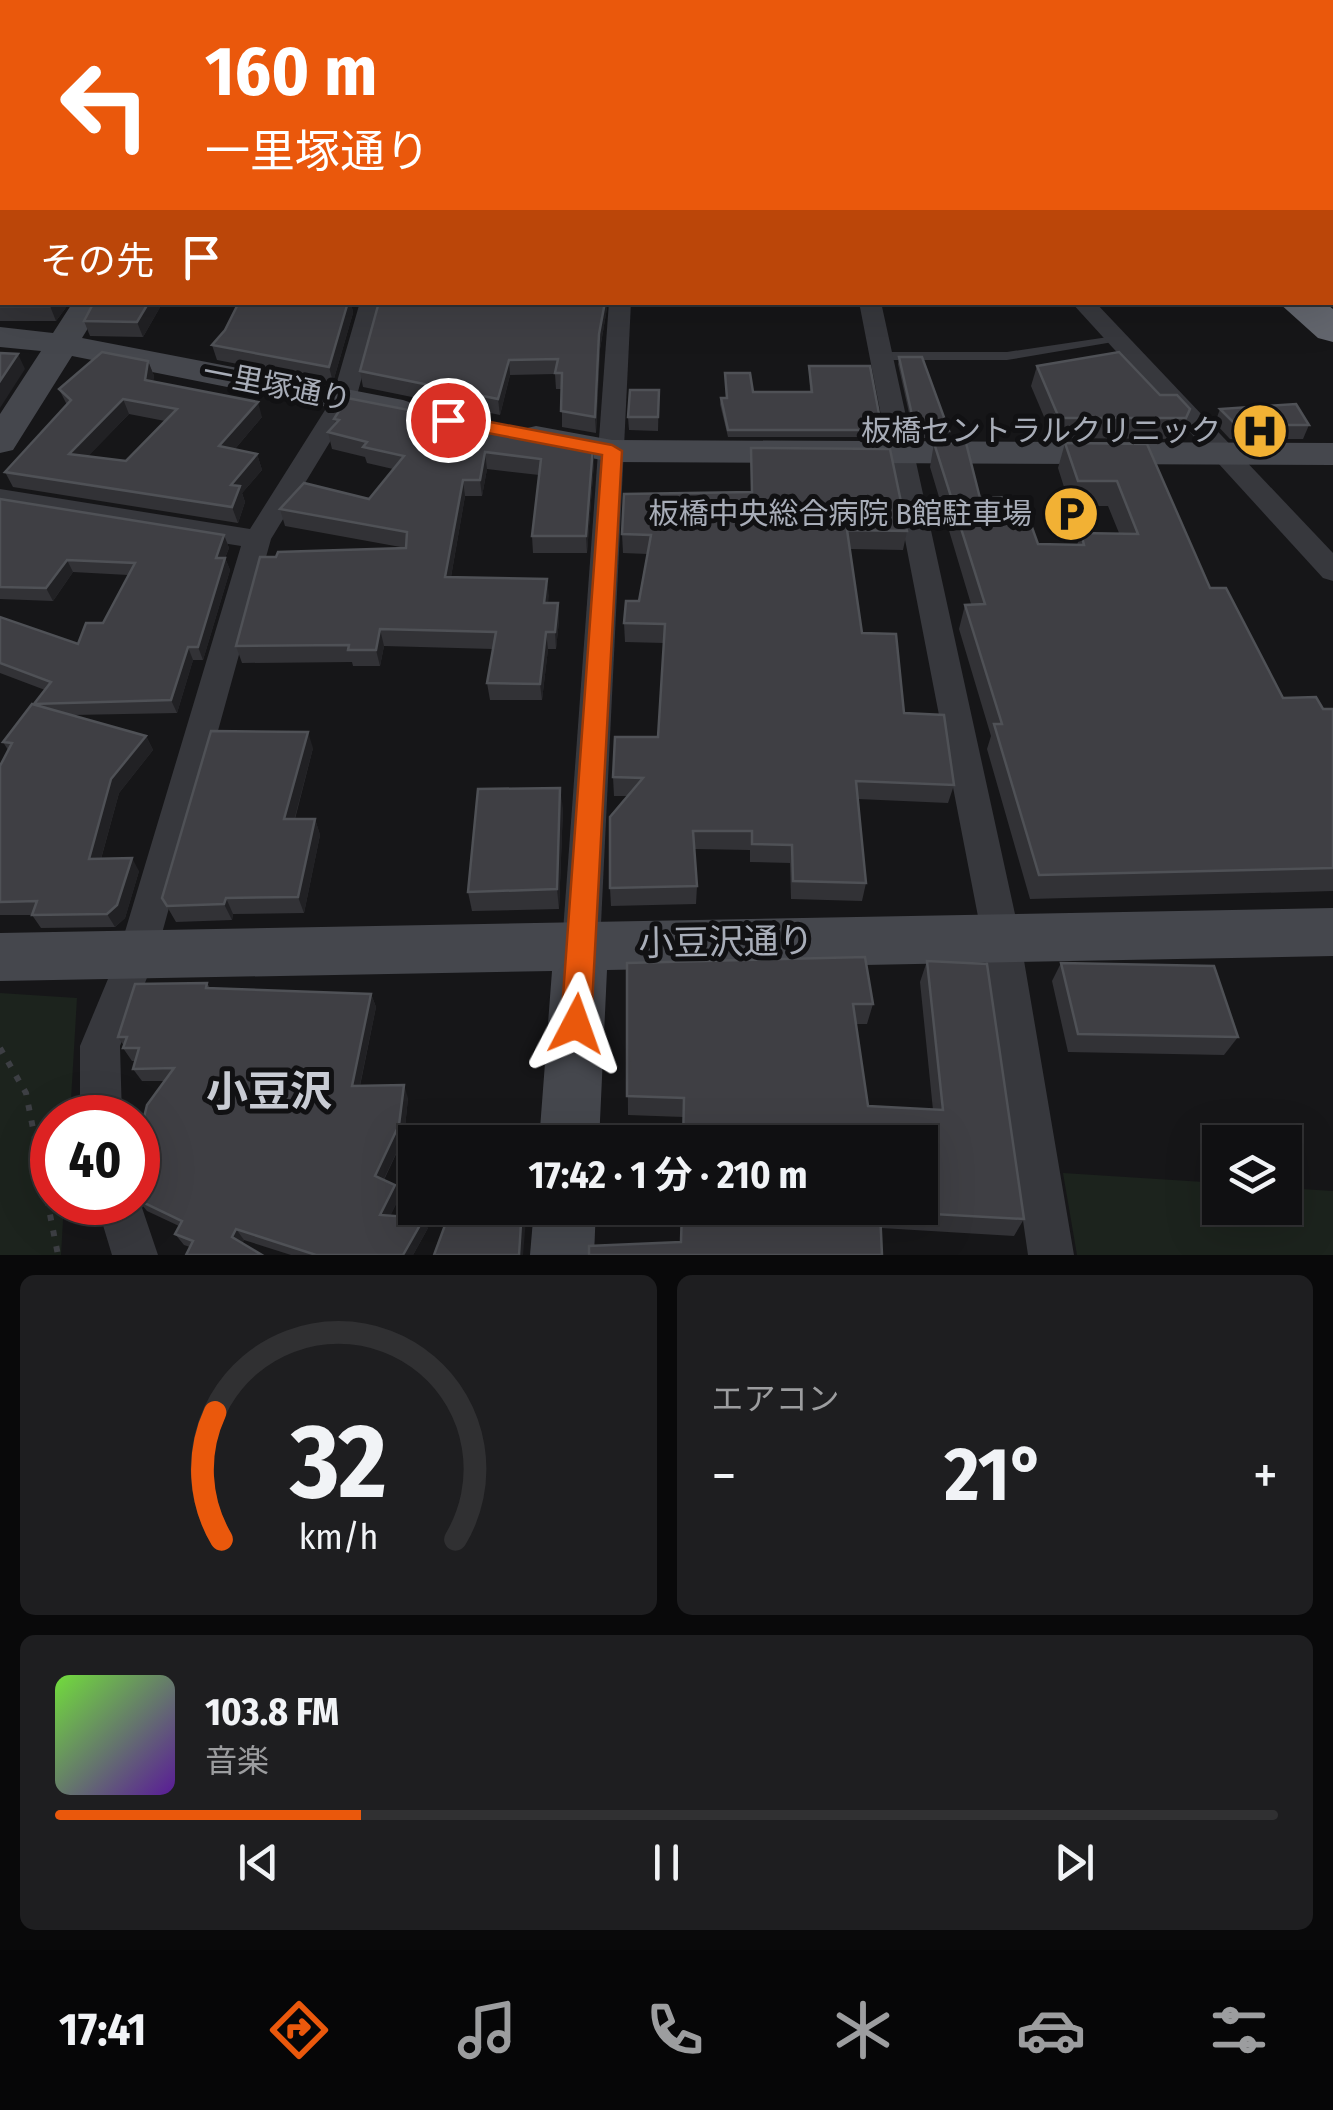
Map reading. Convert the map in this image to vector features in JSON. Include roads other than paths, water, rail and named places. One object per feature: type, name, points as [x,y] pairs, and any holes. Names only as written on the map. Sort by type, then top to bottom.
[{"type":"highway","points":[[1302,305],[1333,330]]},
{"type":"street","points":[[0,442],[87,305]]},
{"type":"street","points":[[101,1095],[100,1046],[137,955],[257,539],[344,400],[370,305]]},
{"type":"street","points":[[570,1125],[620,305]]},
{"type":"street","points":[[871,305],[1001,937],[1051,1255]]},
{"type":"street","points":[[1085,305],[1333,571]]},
{"type":"street","name":"一里塚通り","points":[[0,337],[63,344],[437,417]]},
{"type":"street","points":[[512,432],[612,451],[1333,454]]},
{"type":"street","points":[[0,498],[257,539]]},
{"type":"street","name":"小豆沢通り","points":[[0,956],[1333,932]]},
{"type":"street","points":[[125,1225],[135,1255]]},
{"type":"street","points":[[562,1255],[564,1225]]},
{"type":"lane","points":[[881,356],[1007,356],[1116,339]]},
{"type":"place","name":"板橋セントラルクリニック","points":[[1260,431]]},
{"type":"place","name":"板橋中央総合病院 B館駐車場","points":[[1071,514]]},
{"type":"district","name":"小豆沢","points":[[269,1092]]}]
